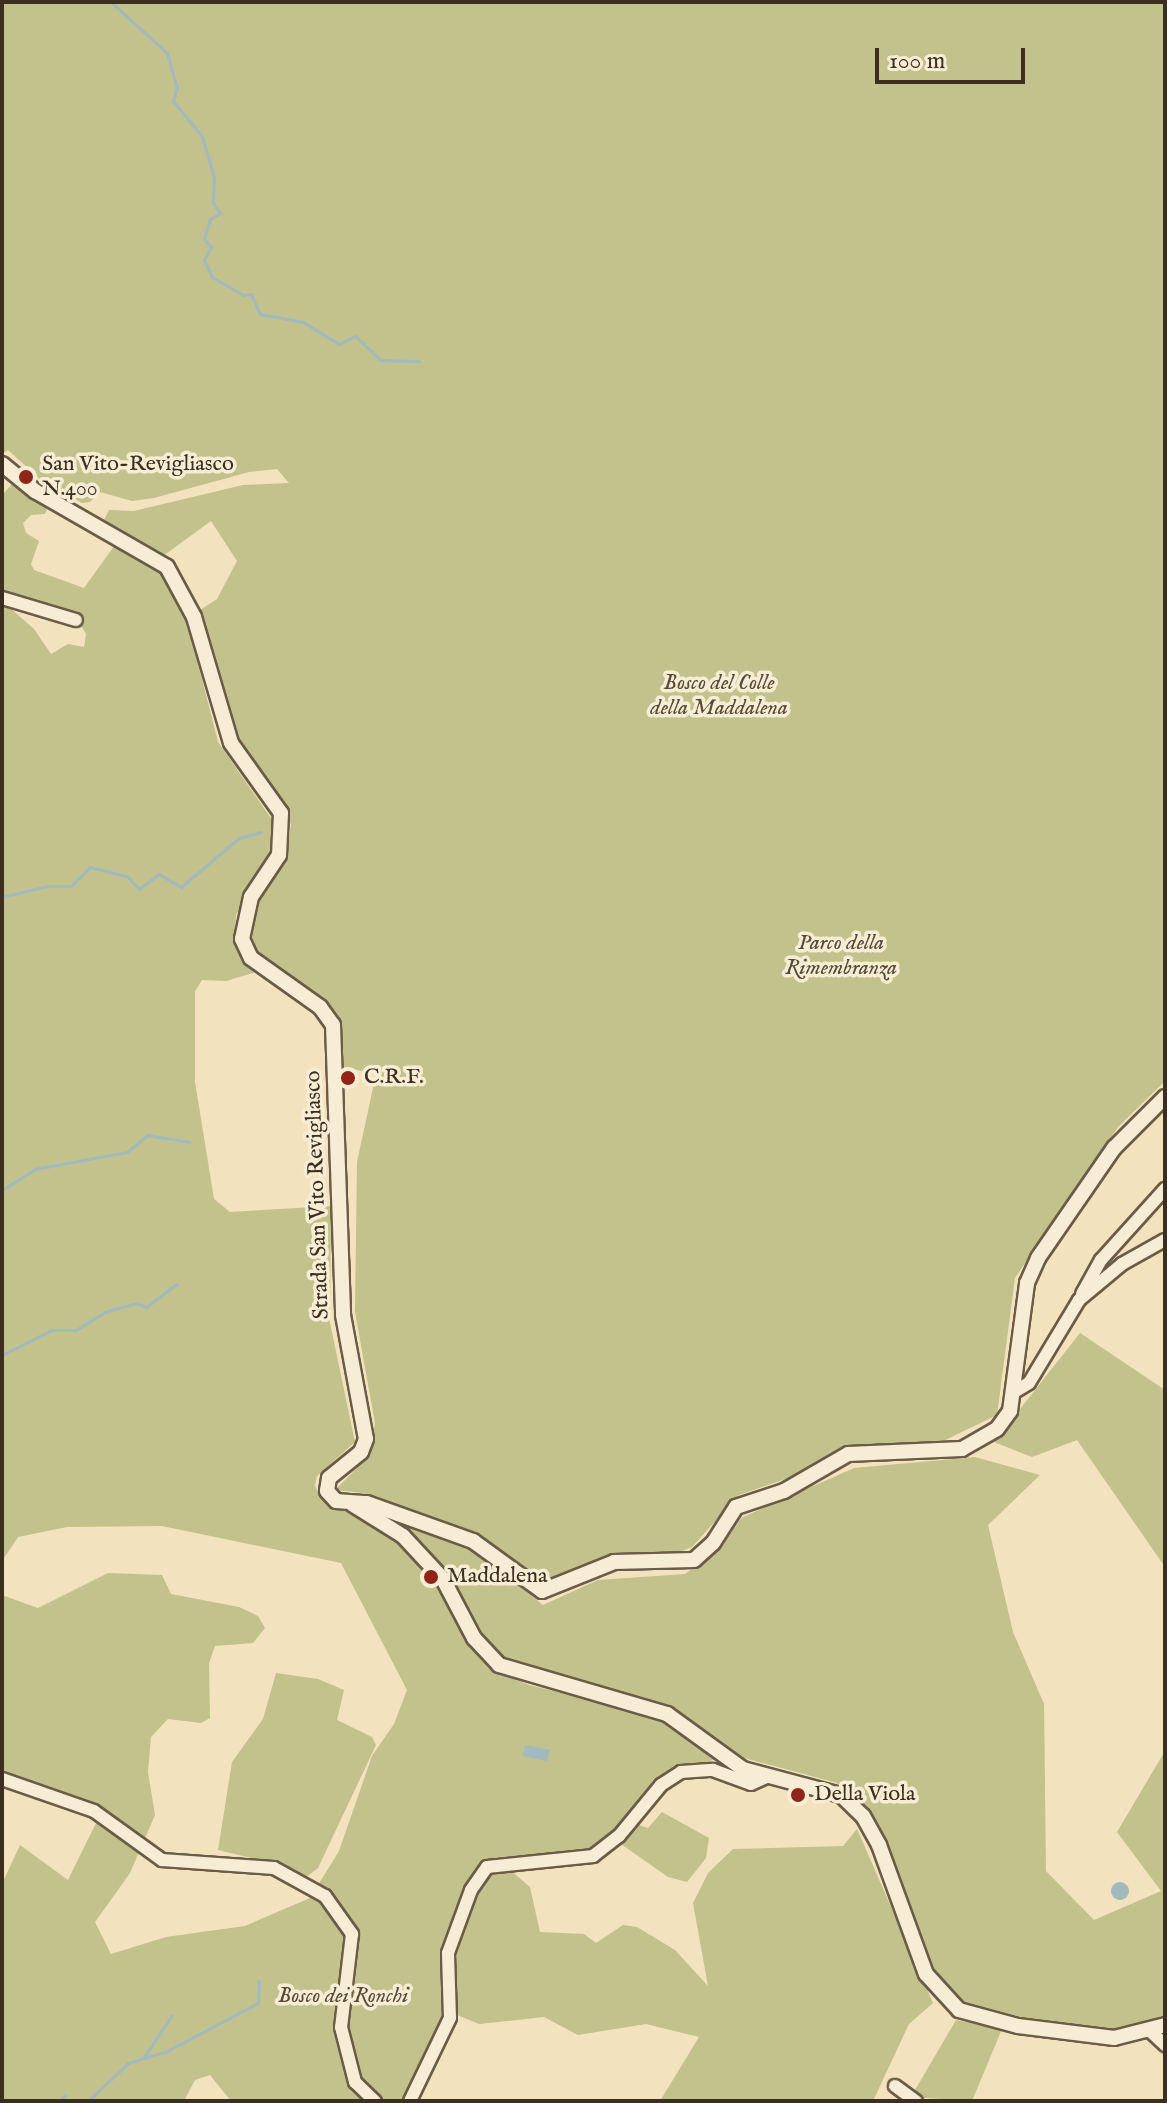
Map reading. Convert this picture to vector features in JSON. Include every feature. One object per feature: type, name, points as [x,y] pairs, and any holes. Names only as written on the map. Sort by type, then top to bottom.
[{"type":"street","name":"Strada San Vito Revigliasco","points":[[2,464],[35,491],[155,556],[176,578],[197,626],[231,743],[281,813],[279,855],[251,897],[242,939],[251,958],[320,1007],[333,1025],[343,1315],[366,1439],[361,1452],[329,1478],[327,1491],[336,1501],[352,1504],[403,1536],[443,1579],[474,1638],[499,1665],[667,1714],[736,1765],[841,1795],[863,1816],[926,1974],[959,2010],[1077,2035],[1114,2038],[1165,2025]]},
{"type":"street","points":[[2,598],[76,620]]},
{"type":"street","points":[[352,1504],[367,1503],[473,1541],[503,1559],[529,1585],[550,1590],[614,1562],[694,1560],[713,1543],[736,1507],[784,1491],[848,1454],[962,1449],[1005,1421],[1014,1392],[1031,1272],[1114,1148],[1165,1097]]},
{"type":"street","points":[[1014,1392],[1029,1383],[1101,1260],[1165,1189]]},
{"type":"street","points":[[1079,1300],[1122,1264],[1165,1240]]},
{"type":"street","points":[[410,2101],[450,2018],[448,1953],[471,1890],[487,1867],[593,1856],[619,1836],[661,1785],[681,1772],[713,1770],[751,1784],[769,1776]]},
{"type":"street","points":[[2,1779],[94,1811],[162,1860],[274,1868],[325,1896],[352,1934],[341,2027],[355,2082],[375,2101]]},
{"type":"street","points":[[1150,2031],[1165,2045]]},
{"type":"street","points":[[895,2086],[916,2101]]},
{"type":"green space","name":"Bosco del Colle della Maddalena","points":[[2,2],[1165,2],[1165,1081],[1118,1127],[1015,1278],[997,1415],[935,1445],[844,1446],[791,1477],[739,1495],[692,1547],[667,1557],[609,1556],[547,1583],[466,1532],[363,1493],[335,1490],[370,1455],[375,1423],[355,1312],[357,1162],[376,1074],[343,1067],[332,1011],[256,954],[248,935],[260,891],[285,855],[291,825],[282,800],[242,753],[232,731],[197,612],[217,599],[237,561],[211,521],[163,556],[103,522],[109,510],[134,511],[243,485],[289,483],[277,469],[249,472],[132,501],[100,492],[90,502],[82,503],[41,480],[8,450],[2,454]]},
{"type":"green space","name":"Bosco dei Ronchi","points":[[14,482],[49,504],[45,514],[31,515],[23,523],[26,533],[39,541],[31,564],[34,570],[84,588],[117,542],[159,569],[188,624],[218,742],[275,824],[273,851],[236,915],[235,941],[242,958],[256,972],[226,981],[202,980],[195,991],[195,1082],[214,1199],[230,1212],[331,1206],[330,1323],[355,1442],[317,1476],[315,1486],[322,1499],[393,1536],[441,1583],[466,1637],[492,1670],[529,1685],[670,1720],[716,1756],[709,1763],[672,1771],[608,1840],[581,1854],[495,1857],[530,1887],[540,1932],[584,1934],[596,1943],[623,1925],[637,1927],[675,1950],[708,1986],[693,1903],[708,1873],[733,1849],[843,1846],[857,1829],[933,2003],[909,2024],[873,2101],[660,2101],[699,2037],[646,2024],[578,2035],[544,2017],[479,2024],[455,2014],[411,2101],[231,2101],[210,2075],[195,2080],[184,2101],[2,2101],[2,1884],[20,1845],[68,1880],[102,1811],[2,1774],[2,1595],[38,1608],[108,1573],[162,1575],[171,1594],[239,1607],[258,1616],[265,1628],[253,1643],[215,1646],[209,1663],[210,1718],[201,1723],[168,1719],[151,1737],[148,1772],[155,1815],[130,1873],[95,1922],[111,1954],[166,1937],[245,1926],[310,1898],[339,1851],[372,1756],[394,1724],[407,1690],[341,1563],[162,1526],[67,1527],[18,1537],[2,1561],[2,601],[34,629],[51,654],[68,644],[84,647],[86,634],[75,615],[2,595],[2,495]]},
{"type":"green space","points":[[1080,1333],[1165,1390],[1165,1567],[1077,1440],[1032,1457],[994,1442]]},
{"type":"green space","points":[[975,1457],[1040,1475],[988,1525],[1013,1632],[1044,1704],[1046,1871],[1094,1920],[1161,1891],[1117,1832],[1165,1751],[1165,2016],[1158,2020],[1114,2029],[1064,2028],[961,2001],[932,1969],[871,1812],[837,1783],[744,1758],[669,1705],[514,1664],[493,1651],[437,1559],[410,1534],[374,1512],[473,1549],[543,1605],[598,1580],[685,1574],[724,1544],[741,1518],[854,1468]]},
{"type":"green space","points":[[276,1673],[318,1679],[344,1690],[337,1720],[372,1737],[376,1745],[318,1868],[306,1877],[281,1865],[218,1850],[232,1762],[263,1719]]},
{"type":"green space","points":[[662,1812],[709,1838],[706,1858],[687,1882],[668,1877],[621,1844],[636,1824],[648,1828]]},
{"type":"green space","points":[[956,2020],[1002,2029],[972,2101],[911,2097]]},
{"type":"water","points":[[525,1745],[550,1750],[547,1761],[523,1756]]},
{"type":"water","points":[[1120,1882],[1129,1891],[1120,1900],[1111,1891]]},
{"type":"waterway","points":[[72,2],[87,2]]},
{"type":"waterway","points":[[111,2],[167,53],[177,87],[173,101],[202,136],[214,178],[213,203],[220,213],[210,219],[204,239],[211,247],[204,260],[212,277],[243,295],[251,294],[260,314],[303,322],[339,344],[355,336],[381,360],[419,361]]},
{"type":"waterway","points":[[2,897],[47,886],[71,886],[90,867],[127,876],[139,889],[159,874],[181,887],[239,838],[261,832]]},
{"type":"waterway","points":[[2,1190],[35,1169],[127,1152],[147,1135],[189,1142]]},
{"type":"waterway","points":[[2,1355],[52,1330],[76,1330],[105,1312],[136,1303],[146,1307],[176,1284]]},
{"type":"waterway","points":[[88,2101],[128,2063],[165,2052],[258,2003],[259,1981]]},
{"type":"waterway","points":[[144,2057],[172,2015]]},
{"type":"waterway","points":[[60,2101],[65,2095]]},
{"type":"place","name":"San Vito-Revigliasco N.400","points":[[26,477]]},
{"type":"place","name":"C.R.F.","points":[[348,1078]]},
{"type":"place","name":"Maddalena","points":[[431,1577]]},
{"type":"place","name":"Della Viola","points":[[798,1795]]},
{"type":"park label","name":"Parco della Rimembranza","points":[[841,956]]}]
